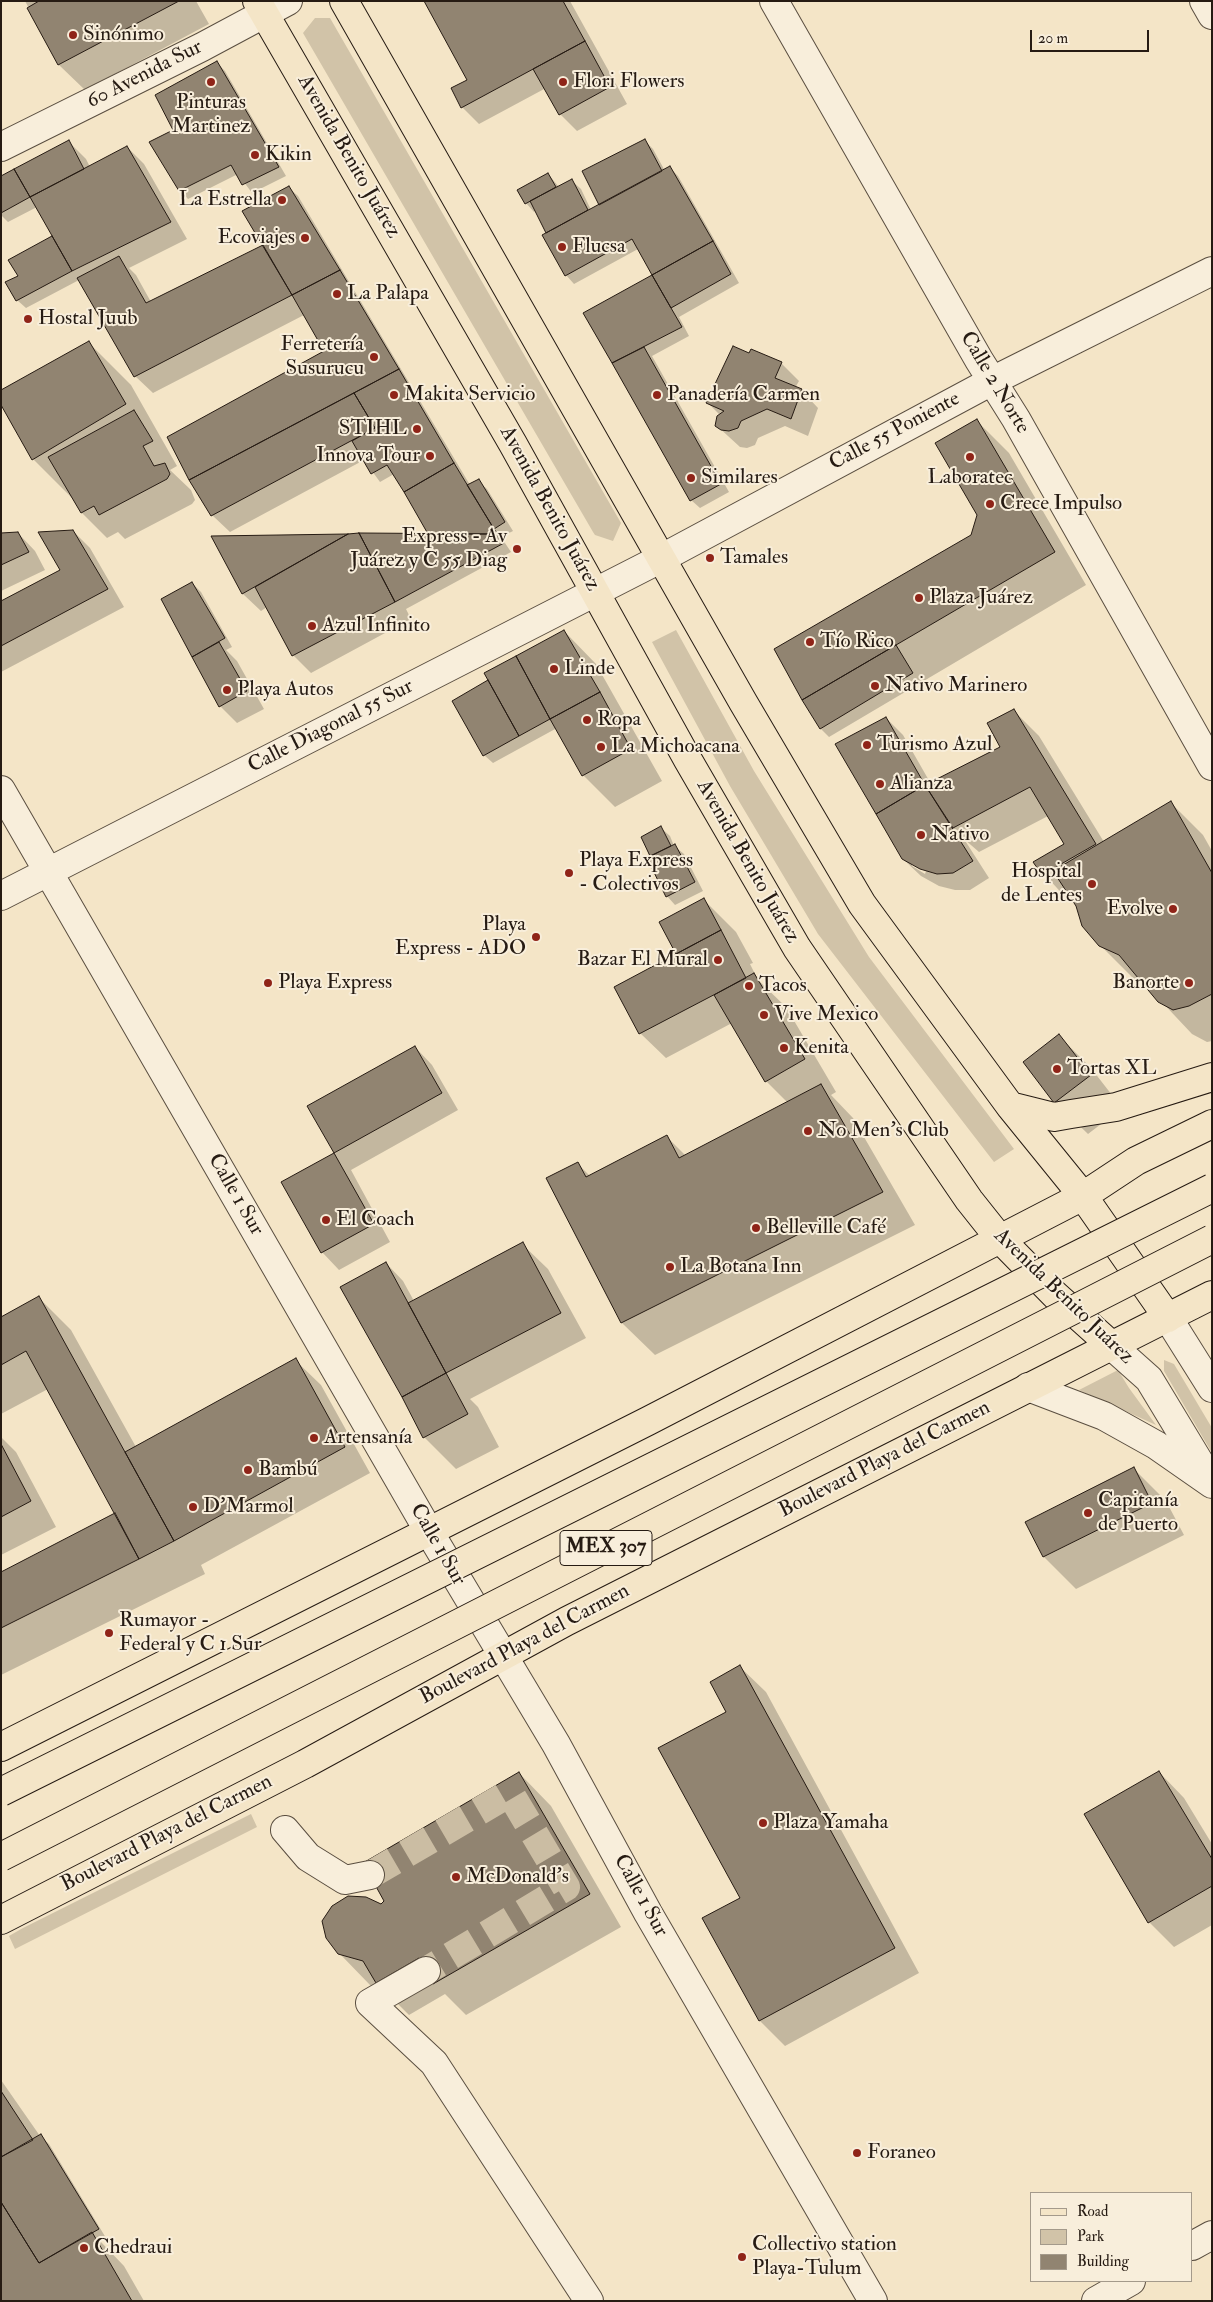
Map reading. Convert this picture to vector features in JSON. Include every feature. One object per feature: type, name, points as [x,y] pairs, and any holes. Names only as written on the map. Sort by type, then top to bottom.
[{"type":"main road","points":[[344,1],[743,702],[862,904],[1010,1106],[1083,1196],[1168,1318]]},
{"type":"main road","name":"Avenida Benito Juárez","points":[[260,7],[596,592],[688,760],[797,948],[969,1200],[1000,1239],[1055,1295],[1112,1346]]},
{"type":"main road","points":[[1010,1106],[1054,1117],[1116,1107],[1212,1077]]},
{"type":"main road","points":[[1,1747],[428,1530],[648,1421],[1083,1196],[1136,1162],[1212,1124]]},
{"type":"main road","name":"MEX 307","points":[[1,1792],[1212,1188]]},
{"type":"main road","name":"MEX 307","points":[[1,1857],[1212,1239]]},
{"type":"main road","name":"Boulevard Playa del Carmen","points":[[1,1920],[305,1764],[566,1621],[1212,1295]]},
{"type":"street","name":"60 Avenida Sur","points":[[1,147],[202,47],[260,7],[288,1]]},
{"type":"street","name":"Calle 2 Norte","points":[[774,1],[992,381],[1016,419],[1212,766]]},
{"type":"street","points":[[1204,1],[1212,15]]},
{"type":"street","name":"Calle 55 Poniente","points":[[662,558],[992,381],[1212,271]]},
{"type":"street","name":"Calle Diagonal 55 Sur","points":[[1,896],[662,558]]},
{"type":"street","name":"Calle 1 Sur","points":[[1,790],[428,1530],[556,1744],[648,1913],[873,2301]]},
{"type":"street","points":[[1168,1318],[1212,1388]]},
{"type":"street","name":"Avenida Benito Juárez","points":[[1112,1346],[1148,1379],[1212,1483]]},
{"type":"street","points":[[1028,1387],[1104,1416],[1156,1445],[1212,1483]]},
{"type":"street","points":[[285,1830],[308,1858],[345,1880],[370,1875]]},
{"type":"street","points":[[426,1971],[370,2003],[434,2063],[589,2301]]},
{"type":"street","points":[[1193,2245],[1212,2234]]},
{"type":"street","points":[[1096,2301],[1129,2282]]},
{"type":"green space","points":[[315,18],[330,18],[621,523],[613,541],[595,535],[593,532],[303,33]]},
{"type":"green space","points":[[676,630],[754,771],[869,957],[1014,1149],[994,1162],[818,934],[730,786],[652,642]]},
{"type":"green space","points":[[1164,1360],[1174,1364],[1212,1428],[1212,1453],[1164,1371]]},
{"type":"green space","points":[[1118,1370],[1129,1388],[1156,1425],[1079,1390]]},
{"type":"green space","points":[[251,1814],[257,1827],[15,1949],[9,1936]]},
{"type":"building","points":[[39,1],[179,1],[58,65],[27,8]]},
{"type":"building","points":[[424,1],[563,1],[585,41],[461,108],[451,88],[467,80]]},
{"type":"building","points":[[585,41],[610,87],[559,115],[533,69]]},
{"type":"building","points":[[217,61],[279,167],[242,185],[231,165],[179,191],[149,142],[173,130],[155,95]]},
{"type":"building","points":[[645,139],[662,171],[599,205],[582,171]]},
{"type":"building","points":[[69,140],[84,169],[30,197],[14,169]]},
{"type":"building","points":[[127,146],[171,222],[72,271],[30,197]]},
{"type":"building","points":[[670,166],[713,241],[652,275],[632,239],[565,276],[542,235]]},
{"type":"building","points":[[14,169],[30,197],[1,213],[1,176]]},
{"type":"building","points":[[548,173],[556,187],[525,204],[517,190]]},
{"type":"building","points":[[572,179],[588,210],[546,233],[530,201]]},
{"type":"building","points":[[289,186],[340,270],[292,295],[242,211]]},
{"type":"building","points":[[52,236],[72,271],[16,301],[5,282],[18,276],[8,260]]},
{"type":"building","points":[[713,241],[731,274],[671,308],[652,275]]},
{"type":"building","points":[[263,245],[292,295],[134,377],[77,278],[119,256],[146,303]]},
{"type":"building","points":[[340,270],[399,369],[189,480],[167,437],[324,351],[292,295]]},
{"type":"building","points":[[652,275],[682,327],[612,363],[583,313]]},
{"type":"building","points":[[89,341],[126,404],[32,460],[1,405],[1,390]]},
{"type":"building","points":[[733,346],[749,353],[751,349],[782,362],[775,378],[802,389],[791,419],[767,409],[741,421],[738,428],[729,431],[721,430],[715,426],[717,416],[724,411],[706,403]]},
{"type":"building","points":[[644,347],[721,484],[690,501],[612,363]]},
{"type":"building","points":[[399,369],[454,463],[404,492],[387,465],[371,474],[352,441],[375,428],[354,393]]},
{"type":"building","points":[[354,393],[375,428],[211,516],[189,480]]},
{"type":"building","points":[[134,410],[153,441],[143,446],[154,466],[165,463],[170,474],[167,479],[99,515],[94,506],[81,513],[48,457]]},
{"type":"building","name":"Plaza Juárez","points":[[977,419],[1055,552],[802,700],[774,649],[971,535],[977,515],[935,443]]},
{"type":"building","points":[[454,463],[498,534],[428,534],[404,492]]},
{"type":"building","points":[[479,479],[505,522],[494,529],[467,485]]},
{"type":"building","points":[[73,530],[108,589],[1,646],[1,601],[60,570],[38,532]]},
{"type":"building","points":[[18,532],[29,552],[1,565],[1,533]]},
{"type":"building","points":[[359,533],[395,602],[292,656],[255,587],[348,534]]},
{"type":"building","points":[[359,533],[498,534],[504,543],[395,602]]},
{"type":"building","points":[[348,534],[242,594],[211,536]]},
{"type":"building","points":[[192,582],[225,638],[192,657],[161,599]]},
{"type":"building","points":[[564,630],[600,692],[550,719],[516,656]]},
{"type":"building","points":[[219,642],[247,691],[219,707],[192,657]]},
{"type":"building","points":[[896,645],[913,673],[820,729],[802,700]]},
{"type":"building","points":[[516,656],[550,719],[519,736],[484,673]]},
{"type":"building","points":[[488,680],[519,736],[483,756],[452,701]]},
{"type":"building","points":[[600,692],[631,749],[582,776],[550,719]]},
{"type":"building","points":[[1014,709],[1096,844],[1042,875],[1033,862],[1064,844],[1030,787],[953,828],[925,785],[1000,747],[987,723]]},
{"type":"building","points":[[886,717],[925,785],[876,814],[835,744]]},
{"type":"building","points":[[925,785],[973,861],[953,873],[937,874],[920,869],[902,859],[876,814]]},
{"type":"building","points":[[1171,801],[1212,873],[1212,994],[1189,1006],[1173,1010],[1158,1002],[1119,955],[1099,946],[1082,926],[1076,906],[1053,871]]},
{"type":"building","points":[[661,826],[671,846],[650,856],[641,837]]},
{"type":"building","points":[[675,844],[695,882],[666,897],[647,858]]},
{"type":"building","points":[[704,898],[721,930],[676,954],[659,922]]},
{"type":"building","points":[[721,930],[746,978],[639,1034],[614,987]]},
{"type":"building","points":[[754,973],[805,1059],[765,1082],[714,995]]},
{"type":"building","name":"Tortas XL","points":[[1059,1034],[1091,1075],[1054,1103],[1023,1062]]},
{"type":"building","points":[[415,1046],[442,1093],[334,1153],[307,1106]]},
{"type":"building","points":[[821,1084],[883,1192],[621,1323],[546,1178],[578,1162],[586,1177],[667,1135],[679,1158]]},
{"type":"building","points":[[334,1153],[374,1224],[321,1253],[281,1182]]},
{"type":"building","points":[[523,1242],[561,1313],[446,1373],[408,1303]]},
{"type":"building","points":[[386,1262],[446,1373],[402,1397],[340,1287]]},
{"type":"building","points":[[39,1296],[174,1541],[139,1559],[26,1351],[1,1365],[1,1317]]},
{"type":"building","points":[[296,1358],[345,1447],[174,1541],[125,1452]]},
{"type":"building","points":[[446,1373],[468,1414],[423,1438],[402,1397]]},
{"type":"building","points":[[1,1444],[31,1501],[1,1517]]},
{"type":"building","name":"Capitanía de Puerto","points":[[1134,1467],[1152,1503],[1043,1557],[1025,1522]]},
{"type":"building","points":[[115,1513],[139,1559],[1,1628],[1,1572]]},
{"type":"building","name":"Plaza Yamaha","points":[[740,1665],[895,1948],[759,2021],[702,1918],[740,1898],[658,1748],[726,1712],[710,1682]]},
{"type":"building","points":[[1159,1771],[1212,1859],[1212,1886],[1148,1923],[1084,1814]]},
{"type":"building","points":[[519,1772],[590,1894],[433,1984],[419,1958],[376,1983],[363,1961],[338,1954],[326,1938],[322,1921],[332,1906],[348,1896],[366,1897],[381,1904],[384,1901],[363,1863]]},
{"type":"building","points":[[1,2091],[33,2140],[1,2157]]},
{"type":"building","points":[[41,2134],[99,2229],[39,2263],[1,2202],[1,2157]]},
{"type":"building","name":"Chedraui","points":[[1,2202],[39,2263],[92,2232],[132,2301],[1,2301]]},
{"type":"tunnel","points":[[370,1875],[510,1793],[566,1887],[426,1971]]},
{"type":"place","name":"Sinónimo","points":[[73,35]]},
{"type":"place","name":"Pinturas Martinez","points":[[211,82]]},
{"type":"place","name":"Flori Flowers","points":[[563,82]]},
{"type":"place","name":"Kikin","points":[[255,155]]},
{"type":"place","name":"La Estrella","points":[[282,200]]},
{"type":"place","name":"Ecoviajes","points":[[305,238]]},
{"type":"place","name":"Flucsa","points":[[562,247]]},
{"type":"place","name":"La Palapa","points":[[337,294]]},
{"type":"place","name":"Hostal Juub","points":[[28,319]]},
{"type":"place","name":"Ferretería Susurucu","points":[[374,357]]},
{"type":"place","name":"Makita Servicio","points":[[394,395]]},
{"type":"place","name":"Panadería Carmen","points":[[657,395]]},
{"type":"place","name":"STIHL","points":[[417,429]]},
{"type":"place","name":"Innova Tour","points":[[430,456]]},
{"type":"place","name":"Laboratec","points":[[970,457]]},
{"type":"place","name":"Similares","points":[[691,478]]},
{"type":"place","name":"Crece Impulso","points":[[990,504]]},
{"type":"place","name":"Express - Av Juárez y C 55 Diag","points":[[517,549]]},
{"type":"place","name":"Tamales","points":[[710,558]]},
{"type":"place","name":"Plaza Juárez","points":[[919,598]]},
{"type":"place","name":"Azul Infinito","points":[[312,626]]},
{"type":"place","name":"Tío Rico","points":[[810,642]]},
{"type":"place","name":"Linde","points":[[554,669]]},
{"type":"place","name":"Nativo Marinero","points":[[875,686]]},
{"type":"place","name":"Playa Autos","points":[[227,690]]},
{"type":"place","name":"Ropa","points":[[587,720]]},
{"type":"place","name":"Turismo Azul","points":[[867,745]]},
{"type":"place","name":"La Michoacana","points":[[601,747]]},
{"type":"place","name":"Alianza","points":[[880,784]]},
{"type":"place","name":"Nativo","points":[[921,835]]},
{"type":"place","name":"Playa Express - Colectivos","points":[[569,873]]},
{"type":"place","name":"Hospital de Lentes","points":[[1092,884]]},
{"type":"place","name":"Evolve","points":[[1173,909]]},
{"type":"place","name":"Playa Express - ADO","points":[[536,937]]},
{"type":"place","name":"Bazar El Mural","points":[[718,960]]},
{"type":"place","name":"Playa Express","points":[[268,983]]},
{"type":"place","name":"Banorte","points":[[1189,983]]},
{"type":"place","name":"Tacos","points":[[749,986]]},
{"type":"place","name":"Vive Mexico","points":[[764,1015]]},
{"type":"place","name":"Kenita","points":[[784,1048]]},
{"type":"place","name":"Tortas XL","points":[[1057,1069]]},
{"type":"place","name":"No Men's Club","points":[[808,1131]]},
{"type":"place","name":"El Coach","points":[[326,1220]]},
{"type":"place","name":"Belleville Café","points":[[756,1228]]},
{"type":"place","name":"La Botana Inn","points":[[670,1267]]},
{"type":"place","name":"Artensanía","points":[[314,1438]]},
{"type":"place","name":"Bambú","points":[[248,1470]]},
{"type":"place","name":"D'Marmol","points":[[193,1507]]},
{"type":"place","name":"Capitanía de Puerto","points":[[1088,1513]]},
{"type":"place","name":"Rumayor - Federal y C 1 Sur","points":[[109,1633]]},
{"type":"place","name":"Plaza Yamaha","points":[[763,1823]]},
{"type":"place","name":"McDonald's","points":[[456,1877]]},
{"type":"place","name":"Foraneo","points":[[857,2153]]},
{"type":"place","name":"Chedraui","points":[[84,2248]]},
{"type":"place","name":"Collectivo station Playa-Tulum","points":[[742,2257]]}]
